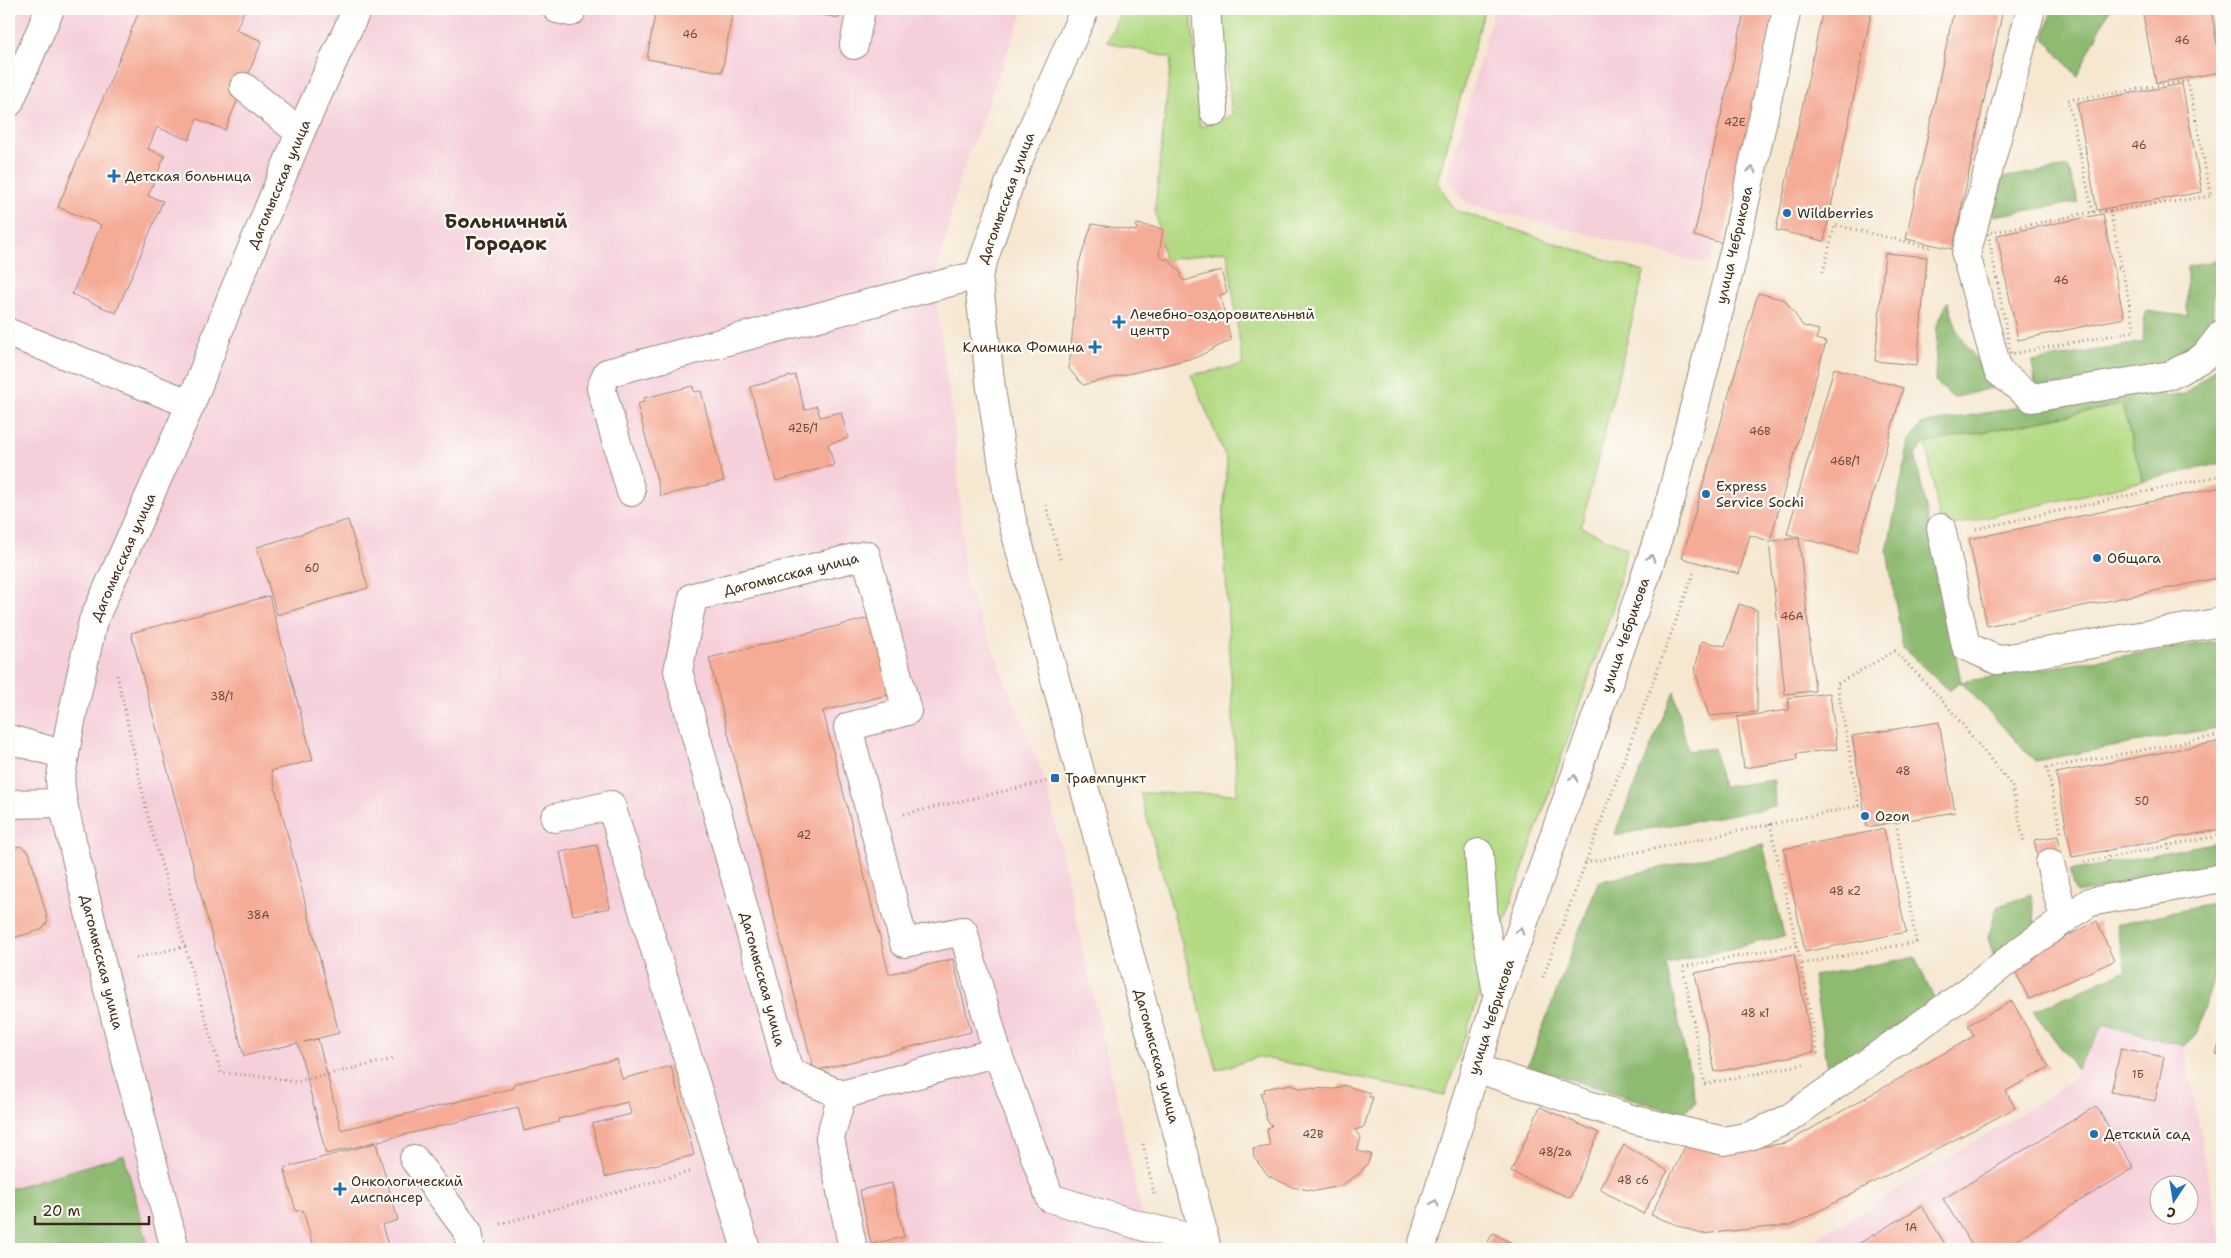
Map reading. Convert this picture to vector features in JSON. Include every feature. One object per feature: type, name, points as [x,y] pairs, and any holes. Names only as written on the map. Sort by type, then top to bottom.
[{"type":"street","points":[[9,103],[50,9]]},
{"type":"street","name":"Дагомысская улица","points":[[175,1249],[102,966],[63,803],[60,781],[93,621],[191,404],[230,301],[300,133],[357,9]]},
{"type":"street","points":[[854,45],[861,9]]},
{"type":"street","name":"Дагомысская улица","points":[[1085,9],[1014,170],[978,276],[990,389],[1011,516],[1206,1245]]},
{"type":"street","points":[[1206,9],[1214,111]]},
{"type":"street","name":"улица Чебрикова","points":[[1421,1249],[1474,1068],[1498,995],[1641,590],[1671,498],[1734,252],[1787,9]]},
{"type":"street","points":[[2031,9],[1966,255],[1998,372],[2032,398],[2171,375],[2204,357],[2222,334]]},
{"type":"street","points":[[244,86],[300,133]]},
{"type":"street","points":[[631,492],[602,388],[607,373],[962,278],[978,276]]},
{"type":"street","points":[[9,333],[191,404]]},
{"type":"street","points":[[1942,532],[1966,646],[1997,660],[2222,622]]},
{"type":"street","name":"Дагомысская улица","points":[[842,1095],[789,1072],[678,671],[693,598],[866,555],[907,711],[848,727],[871,822],[904,943],[963,931],[997,1052],[1050,1198],[1206,1245]]},
{"type":"street","points":[[9,739],[65,755]]},
{"type":"street","points":[[9,804],[63,803]]},
{"type":"street","points":[[555,818],[611,805],[746,1249]]},
{"type":"street","points":[[1479,853],[1484,919],[1498,995]]},
{"type":"street","points":[[2050,863],[2064,919]]},
{"type":"street","points":[[1474,1068],[1507,1077],[1632,1119],[1724,1141],[1750,1136],[1788,1120],[1977,985],[2025,947],[2090,902],[2222,878]]},
{"type":"street","points":[[853,1249],[830,1138],[842,1095],[997,1052]]},
{"type":"street","points":[[414,1159],[470,1241]]},
{"type":"path","points":[[2094,212],[2068,100],[2188,81],[2211,196],[2094,212],[1988,233],[2011,354],[2135,331],[2110,211]]},
{"type":"path","points":[[2193,137],[2199,135]]},
{"type":"path","points":[[2080,154],[2086,153]]},
{"type":"path","points":[[1823,272],[1835,225],[1966,255]]},
{"type":"path","points":[[2113,268],[2122,266]]},
{"type":"path","points":[[1942,532],[2222,475]]},
{"type":"path","points":[[1044,496],[1064,572]]},
{"type":"path","points":[[1540,984],[1694,572]]},
{"type":"path","points":[[1584,863],[1861,805],[1838,684],[1895,651],[1945,703],[2012,786],[2025,845]]},
{"type":"path","points":[[115,666],[149,821],[221,1073],[271,1077],[296,1082],[393,1059]]},
{"type":"path","points":[[2062,836],[2047,768],[2222,735]]},
{"type":"path","points":[[871,822],[1081,773]]},
{"type":"path","points":[[1801,964],[1916,942],[1896,822]]},
{"type":"path","points":[[1770,824],[1801,964],[1819,1061]]},
{"type":"path","points":[[2078,863],[2222,835]]},
{"type":"path","points":[[2167,839],[2169,845]]},
{"type":"path","points":[[2105,851],[2107,857]]},
{"type":"path","points":[[1797,945],[1683,967],[1705,1084],[1810,1063]]},
{"type":"path","points":[[102,966],[186,946]]},
{"type":"path","points":[[470,1241],[720,1163]]},
{"type":"shaded area","points":[[9,9],[1024,9],[960,177],[934,286],[955,432],[965,580],[1046,782],[1145,1227],[1148,1249],[149,1249],[124,1155],[9,1189]]},
{"type":"shaded area","points":[[1494,9],[1765,9],[1710,265],[1466,203],[1448,177]]},
{"type":"shaded area","name":"Детский сад","points":[[2104,1025],[2184,1046],[2222,1249],[1801,1249],[2069,1083]]},
{"type":"green space","points":[[1122,9],[1191,9],[1200,127],[1232,115],[1221,9],[1485,9],[1437,182],[1455,210],[1644,272],[1581,527],[1627,548],[1612,610],[1445,1095],[1259,1057],[1217,1070],[1140,793],[1237,794],[1223,519],[1227,460],[1191,375],[1243,365],[1227,251],[1164,260],[1155,208],[1171,58],[1107,42]]},
{"type":"green space","points":[[2052,9],[2110,9],[2077,76],[2044,38]]},
{"type":"green space","points":[[2068,167],[2079,202],[1993,216],[1995,179]]},
{"type":"green space","points":[[2216,260],[2212,327],[2195,350],[2159,367],[2036,389],[2032,362],[2143,342],[2145,311],[2187,316],[2187,267]]},
{"type":"green space","points":[[1948,301],[1958,333],[1995,387],[1953,398],[1935,381],[1937,325]]},
{"type":"green space","points":[[2222,363],[2222,463],[2143,481],[2122,405],[1926,443],[1915,454],[1961,682],[1949,691],[1903,648],[1887,551],[1909,442],[1921,424],[2164,382],[2164,397],[2185,394]]},
{"type":"green space","points":[[2122,405],[2143,481],[1941,528],[1926,443]]},
{"type":"green space","points":[[2222,640],[2222,727],[2035,761],[1961,682]]},
{"type":"green space","points":[[1674,691],[1688,751],[1714,748],[1722,787],[1774,780],[1775,807],[1614,835]]},
{"type":"green space","points":[[2222,841],[2222,866],[2076,893],[2070,871]]},
{"type":"green space","points":[[1763,844],[1784,936],[1666,964],[1696,1102],[1681,1114],[1528,1066],[1598,882]]},
{"type":"green space","points":[[2031,894],[2036,930],[1998,969],[1988,938],[1997,907]]},
{"type":"green space","points":[[2222,902],[2222,947],[2198,1032],[2184,1046],[2104,1025],[2077,1069],[2033,1011],[2126,970],[2116,924]]},
{"type":"green space","points":[[1915,957],[1935,1001],[1828,1069],[1813,976]]},
{"type":"green space","points":[[124,1155],[149,1249],[9,1249],[9,1189]]},
{"type":"building","name":"Детская больница","points":[[140,9],[245,9],[236,30],[262,41],[225,130],[197,119],[189,140],[157,127],[148,149],[165,156],[148,196],[163,201],[116,313],[72,294],[101,225],[58,207]]},
{"type":"building","points":[[656,9],[733,9],[722,72],[647,59]]},
{"type":"building","points":[[789,9],[841,9],[839,18]]},
{"type":"building","points":[[1745,9],[1775,9],[1723,243],[1694,236]]},
{"type":"building","points":[[1823,9],[1872,9],[1824,241],[1776,230]]},
{"type":"building","points":[[1954,9],[2003,9],[1953,249],[1906,239]]},
{"type":"building","points":[[2142,9],[2211,9],[2222,72],[2156,83]]},
{"type":"building","points":[[2182,84],[2202,192],[2097,210],[2077,103]]},
{"type":"building","points":[[2103,214],[2124,318],[2018,340],[1997,235]]},
{"type":"building","points":[[1092,224],[1136,231],[1137,224],[1163,229],[1159,255],[1165,260],[1167,258],[1182,274],[1180,276],[1184,281],[1221,270],[1227,293],[1220,295],[1231,340],[1197,357],[1083,385],[1069,369],[1079,263]]},
{"type":"building","points":[[1885,253],[1927,257],[1917,365],[1875,361]]},
{"type":"building","points":[[1758,293],[1785,300],[1803,326],[1819,330],[1816,339],[1826,342],[1770,541],[1799,538],[1815,691],[1785,694],[1769,541],[1750,535],[1739,574],[1682,558]]},
{"type":"building","points":[[1834,368],[1903,388],[1856,553],[1787,534]]},
{"type":"building","points":[[795,375],[805,410],[817,406],[820,417],[841,412],[848,438],[828,444],[834,465],[776,481],[750,387]]},
{"type":"building","points":[[693,386],[694,392],[701,391],[724,481],[661,496],[637,404],[644,402],[644,398]]},
{"type":"building","name":"Общага","points":[[2222,487],[2222,577],[1987,626],[1969,539]]},
{"type":"building","points":[[348,520],[368,588],[277,615],[257,547]]},
{"type":"building","points":[[269,596],[313,760],[271,771],[339,1033],[304,1042],[318,1039],[341,1130],[514,1088],[513,1084],[617,1059],[622,1079],[671,1066],[694,1155],[605,1177],[592,1124],[631,1114],[628,1102],[558,1119],[559,1122],[524,1131],[518,1107],[326,1154],[298,1043],[244,1056],[131,633]]},
{"type":"building","points":[[1739,604],[1757,610],[1757,712],[1709,716],[1695,671],[1701,641],[1725,646]]},
{"type":"building","points":[[873,617],[892,694],[823,711],[889,974],[953,959],[971,1032],[814,1071],[709,658]]},
{"type":"building","points":[[1830,693],[1837,749],[1796,754],[1797,760],[1744,768],[1737,717],[1789,710],[1788,698]]},
{"type":"building","points":[[1939,722],[1955,812],[1867,827],[1852,736]]},
{"type":"building","points":[[2222,741],[2222,829],[2072,857],[2056,773]]},
{"type":"building","points":[[1884,829],[1906,932],[1805,952],[1784,849]]},
{"type":"building","points":[[2058,836],[2063,861],[2039,864],[2034,840]]},
{"type":"building","points":[[597,845],[610,908],[573,915],[560,852]]},
{"type":"building","points":[[20,846],[29,852],[47,923],[41,930],[9,939],[9,849]]},
{"type":"building","points":[[2097,921],[2114,961],[2029,999],[2012,965]]},
{"type":"building","points":[[1794,954],[1814,1052],[1715,1072],[1695,973]]},
{"type":"building","points":[[2012,1001],[2049,1067],[2006,1091],[2015,1108],[1792,1225],[1701,1234],[1651,1215],[1687,1143],[1714,1154],[1786,1143],[1974,1036],[1968,1025]]},
{"type":"building","points":[[2222,1034],[2222,1055],[2216,1054]]},
{"type":"building","points":[[2121,1048],[2164,1057],[2155,1101],[2111,1092]]},
{"type":"building","points":[[1292,1084],[1299,1088],[1337,1089],[1343,1085],[1370,1093],[1369,1097],[1373,1097],[1364,1127],[1355,1130],[1361,1138],[1357,1151],[1371,1154],[1368,1163],[1359,1174],[1340,1186],[1316,1191],[1292,1187],[1269,1176],[1254,1158],[1253,1149],[1270,1146],[1267,1130],[1272,1125],[1267,1121],[1261,1093],[1265,1092],[1264,1089]]},
{"type":"building","points":[[2096,1106],[2134,1168],[2001,1249],[1974,1249],[1943,1199]]},
{"type":"building","points":[[1540,1107],[1599,1133],[1570,1198],[1511,1172]]},
{"type":"building","name":"Онкологический диспансер","points":[[376,1143],[398,1220],[382,1225],[389,1249],[314,1249],[303,1210],[296,1211],[284,1168]]},
{"type":"building","points":[[1624,1145],[1668,1171],[1643,1214],[1599,1189]]},
{"type":"building","points":[[892,1183],[904,1237],[871,1244],[860,1190]]},
{"type":"building","points":[[1922,1206],[1948,1249],[1854,1249],[1853,1247]]},
{"type":"building","points":[[1493,1233],[1522,1249],[1484,1249]]},
{"type":"place","name":"Детская больница","points":[[114,176]]},
{"type":"place","name":"Wildberries","points":[[1787,213]]},
{"type":"place","name":"Лечебно-оздоровительный центр","points":[[1119,322]]},
{"type":"place","name":"Клиника Фомина","points":[[1095,347]]},
{"type":"place","name":"Express Service Sochi","points":[[1706,494]]},
{"type":"place","name":"Общага","points":[[2097,558]]},
{"type":"place","name":"Травмпункт","points":[[1055,778]]},
{"type":"place","name":"Ozon","points":[[1865,816]]},
{"type":"place","name":"Детский сад","points":[[2094,1134]]},
{"type":"place","name":"Онкологический диспансер","points":[[340,1189]]},
{"type":"district","name":"Больничный Городок","points":[[506,232]]}]
